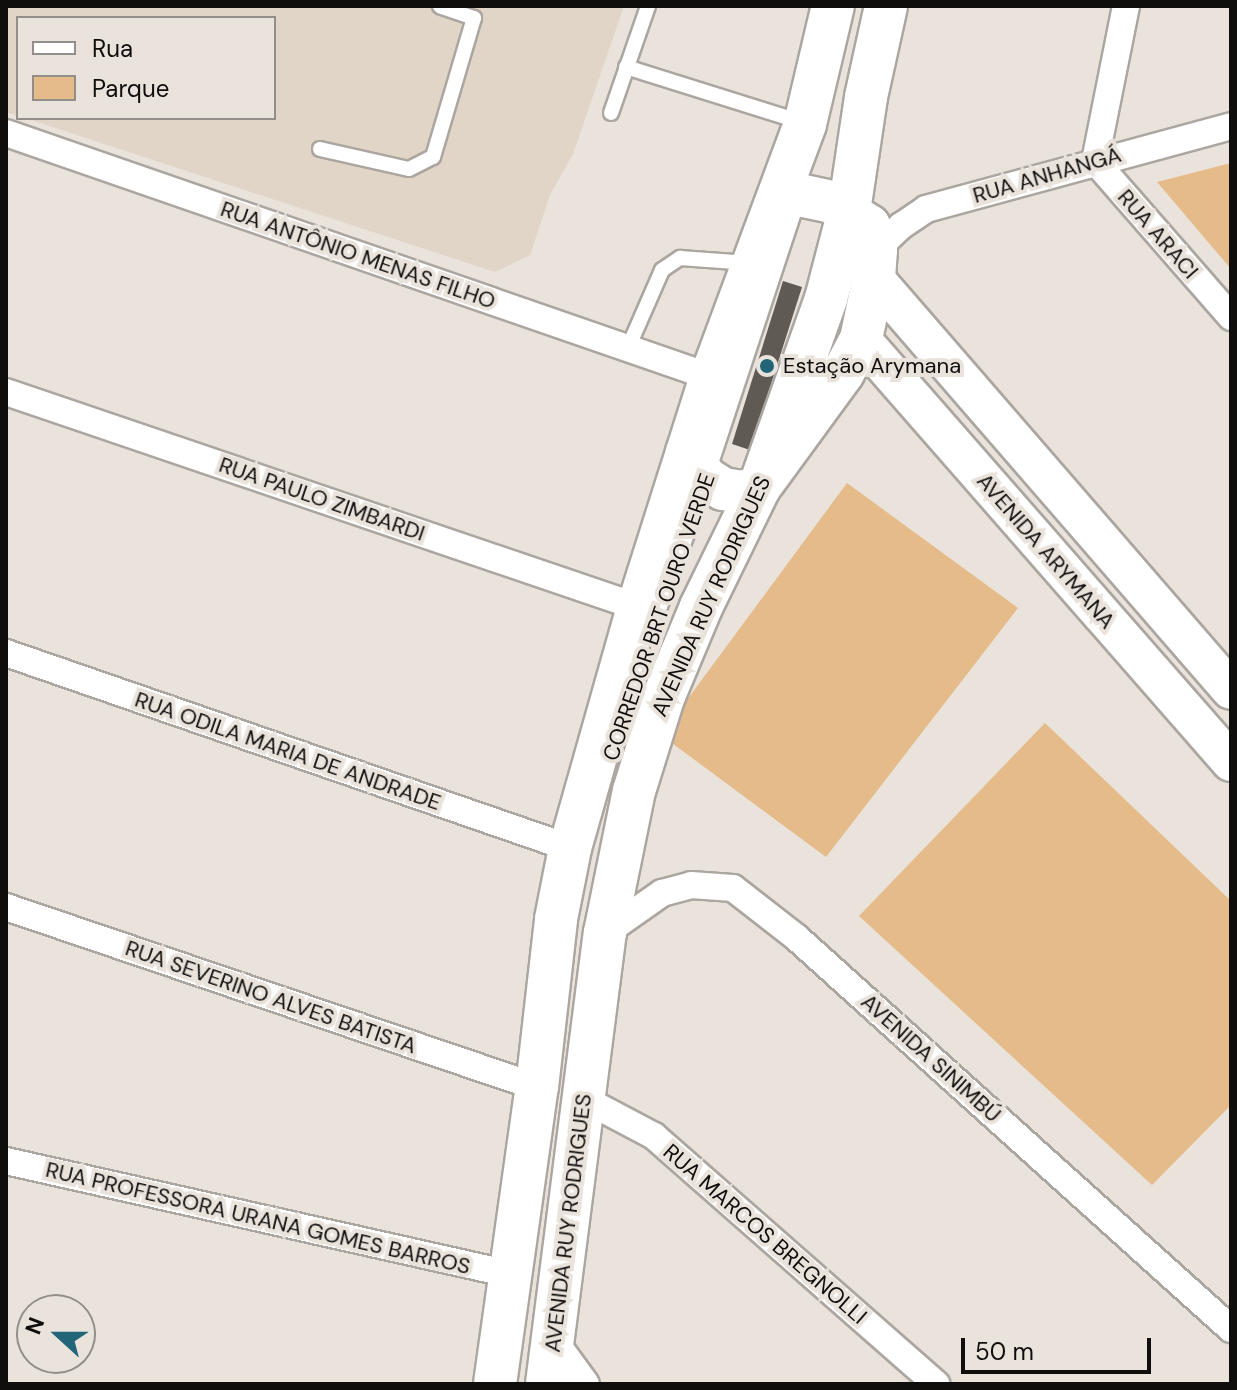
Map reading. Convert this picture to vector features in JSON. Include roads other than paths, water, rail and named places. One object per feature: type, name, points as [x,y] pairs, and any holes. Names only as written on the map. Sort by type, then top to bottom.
[{"type":"main road","name":"AVENIDA RUY RODRIGUES","points":[[547,1384],[554,1340],[556,919],[570,848],[645,618],[826,299],[818,199],[833,6]]},
{"type":"main road","name":"AVENIDA RUY RODRIGUES","points":[[495,1384],[510,1274],[556,1092],[605,933],[634,791],[663,698],[701,607],[723,478],[711,377],[753,264],[818,199],[866,97],[886,6]]},
{"type":"main road","points":[[723,478],[843,373],[861,339],[875,264],[869,226],[818,199]]},
{"type":"main road","points":[[875,264],[1231,690]]},
{"type":"main road","name":"AVENIDA ARYMANA","points":[[861,339],[1231,762]]},
{"type":"street","points":[[1095,161],[1126,6]]},
{"type":"street","name":"RUA ANHANGÁ","points":[[875,264],[901,226],[926,209],[1231,126]]},
{"type":"street","name":"RUA ANTÔNIO MENAS FILHO","points":[[6,133],[711,377]]},
{"type":"street","name":"RUA ARACI","points":[[1095,161],[1231,317]]},
{"type":"street","name":"RUA PAULO ZIMBARDI","points":[[6,392],[645,618]]},
{"type":"street","name":"RUA ODILA MARIA DE ANDRADE","points":[[6,653],[570,848]]},
{"type":"street","name":"AVENIDA SINIMBÚ","points":[[605,933],[662,893],[691,885],[733,888],[797,938],[1231,1329]]},
{"type":"street","name":"RUA SEVERINO ALVES BATISTA","points":[[6,907],[556,1092]]},
{"type":"street","name":"RUA MARCOS BREGNOLLI","points":[[556,1092],[654,1136],[936,1384]]},
{"type":"street","name":"RUA PROFESSORA URANA GOMES BARROS","points":[[6,1161],[510,1274]]},
{"type":"street","points":[[554,1340],[586,1384]]},
{"type":"lane","points":[[320,149],[409,169],[433,157],[474,18],[440,6]]},
{"type":"lane","points":[[611,113],[648,6]]},
{"type":"lane","points":[[835,67],[849,6]]},
{"type":"lane","points":[[626,67],[825,129],[871,6]]},
{"type":"lane","name":"CORREDOR BRT OURO VERDE","points":[[638,724],[667,652],[818,199]]},
{"type":"lane","points":[[628,348],[662,270],[680,258],[753,264]]},
{"type":"lane","name":"CORREDOR BRT OURO VERDE","points":[[723,478],[757,458],[789,355]]},
{"type":"lane","name":"CORREDOR BRT OURO VERDE","points":[[509,1384],[556,1092],[571,909],[615,737],[640,658]]},
{"type":"lane","name":"CORREDOR BRT OURO VERDE","points":[[610,827],[629,753]]},
{"type":"place","name":"Estação Arymana","points":[[767,366]]}]
